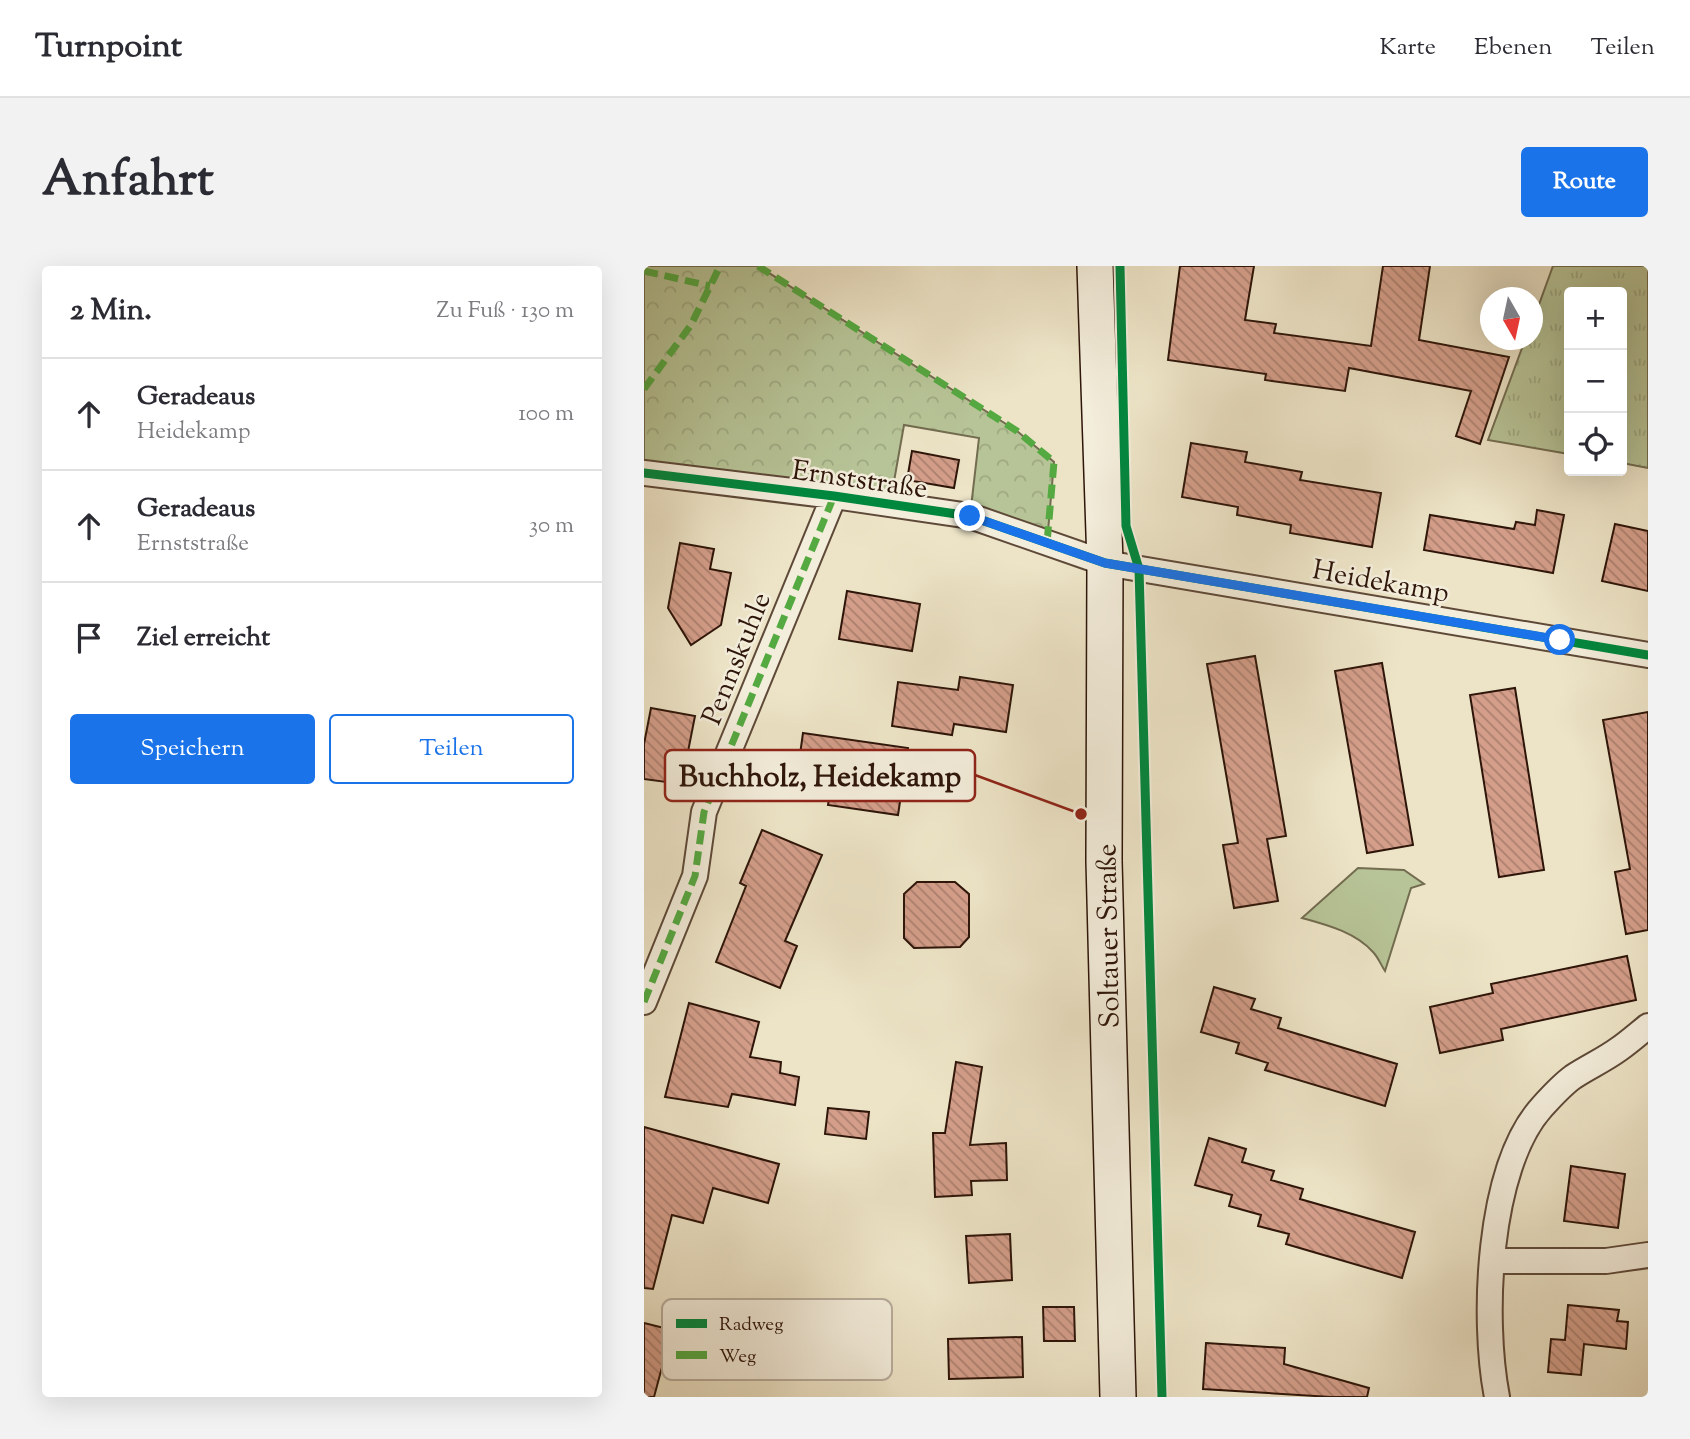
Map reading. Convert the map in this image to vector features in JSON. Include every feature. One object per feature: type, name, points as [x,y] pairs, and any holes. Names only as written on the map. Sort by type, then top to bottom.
[{"type":"main road","name":"Soltauer Straße","points":[[1095,266],[1105,563],[1104,861],[1118,1397]]},
{"type":"street","name":"Ernststraße","points":[[644,473],[970,516],[1105,563]]},
{"type":"street","name":"Pennskuhle","points":[[644,1002],[695,876],[704,812],[834,496]]},
{"type":"street","name":"Heidekamp","points":[[1105,563],[1648,655]]},
{"type":"street","points":[[1497,1397],[1490,1327],[1492,1261],[1507,1174],[1521,1140],[1540,1109],[1570,1079],[1618,1050],[1648,1026]]},
{"type":"street","points":[[1492,1261],[1606,1261],[1648,1255]]},
{"type":"green space","points":[[644,266],[758,266],[1017,431],[1054,462],[1047,543],[970,516],[979,438],[904,425],[890,504],[644,473]]},
{"type":"green space","points":[[1553,266],[1648,266],[1648,468],[1627,464],[1627,287],[1564,287],[1564,453],[1488,440],[1521,350],[1543,350],[1543,294]]},
{"type":"green space","points":[[1358,868],[1404,870],[1424,884],[1411,888],[1385,971],[1375,954],[1358,939],[1340,930],[1302,918]]},
{"type":"building","points":[[1180,266],[1254,266],[1245,320],[1276,324],[1274,333],[1371,346],[1383,266],[1430,266],[1419,340],[1509,357],[1480,444],[1456,436],[1471,391],[1349,368],[1345,391],[1265,380],[1266,374],[1168,360]]},
{"type":"building","points":[[1191,443],[1247,452],[1245,462],[1302,472],[1300,480],[1381,493],[1372,547],[1290,533],[1291,525],[1237,515],[1238,507],[1182,497]]},
{"type":"building","points":[[912,451],[959,460],[954,488],[907,480]]},
{"type":"building","points":[[1537,510],[1564,515],[1553,573],[1424,550],[1430,515],[1514,529],[1516,522],[1535,525]]},
{"type":"building","points":[[1615,524],[1648,531],[1648,591],[1602,581]]},
{"type":"building","points":[[680,543],[714,549],[710,569],[731,573],[721,625],[691,645],[668,608]]},
{"type":"building","points":[[847,591],[920,604],[912,651],[839,639]]},
{"type":"building","points":[[1255,656],[1286,836],[1267,839],[1278,901],[1234,908],[1223,845],[1238,843],[1207,664]]},
{"type":"building","points":[[1382,663],[1413,845],[1367,853],[1335,671]]},
{"type":"building","points":[[960,677],[1013,685],[1006,732],[954,724],[952,735],[892,726],[898,682],[958,690]]},
{"type":"building","points":[[1515,688],[1544,870],[1499,877],[1470,695]]},
{"type":"building","points":[[651,708],[695,716],[683,777],[668,774],[666,782],[644,779],[644,744]]},
{"type":"building","points":[[1648,712],[1648,930],[1626,934],[1615,872],[1630,869],[1603,720]]},
{"type":"building","points":[[803,733],[908,748],[898,815],[828,805],[832,781],[797,776]]},
{"type":"building","points":[[762,830],[822,855],[785,941],[797,946],[780,988],[716,962],[746,886],[740,883]]},
{"type":"building","points":[[917,882],[955,882],[969,894],[969,937],[960,947],[914,948],[904,938],[904,894]]},
{"type":"building","points":[[1627,956],[1636,1000],[1501,1029],[1503,1040],[1440,1053],[1430,1007],[1493,993],[1491,984]]},
{"type":"building","points":[[1214,987],[1255,999],[1251,1009],[1281,1018],[1278,1028],[1397,1064],[1385,1106],[1265,1070],[1268,1063],[1236,1053],[1239,1043],[1201,1032]]},
{"type":"building","points":[[689,1003],[759,1022],[750,1057],[781,1062],[780,1073],[799,1077],[795,1105],[732,1094],[728,1107],[665,1097]]},
{"type":"building","points":[[956,1062],[982,1067],[970,1145],[1006,1143],[1007,1180],[971,1181],[972,1195],[935,1197],[933,1133],[945,1133]]},
{"type":"building","points":[[828,1108],[869,1112],[866,1139],[825,1134]]},
{"type":"building","points":[[644,1127],[779,1164],[768,1203],[713,1188],[703,1223],[672,1215],[653,1289],[644,1288]]},
{"type":"building","points":[[1209,1138],[1246,1149],[1242,1162],[1274,1171],[1271,1180],[1303,1189],[1300,1199],[1415,1232],[1402,1278],[1286,1244],[1289,1234],[1258,1226],[1261,1215],[1229,1206],[1232,1195],[1195,1185]]},
{"type":"building","points":[[1571,1166],[1625,1174],[1618,1228],[1564,1221]]},
{"type":"building","points":[[1010,1234],[1012,1280],[969,1283],[966,1236]]},
{"type":"building","points":[[1568,1305],[1619,1310],[1617,1321],[1628,1322],[1626,1349],[1584,1344],[1581,1375],[1548,1372],[1551,1339],[1565,1340]]},
{"type":"building","points":[[1043,1307],[1074,1307],[1075,1341],[1044,1341]]},
{"type":"building","points":[[644,1323],[662,1328],[662,1367],[654,1397],[644,1397]]},
{"type":"building","points":[[1022,1337],[1023,1377],[949,1379],[948,1339]]},
{"type":"building","points":[[1206,1343],[1285,1348],[1284,1364],[1369,1388],[1367,1397],[1203,1389]]},
{"type":"marked path","points":[[644,389],[691,325],[720,266]]},
{"type":"marked path","points":[[758,266],[1017,431],[1054,462],[1047,543]]},
{"type":"marked path","points":[[644,271],[710,286]]},
{"type":"marked path","points":[[644,1002],[695,876],[704,812],[834,496]]},
{"type":"cycle path","points":[[1120,266],[1126,526],[1139,569],[1162,1397]]},
{"type":"cycle path","points":[[644,473],[970,516],[1105,563],[1648,655]]},
{"type":"place","name":"Buchholz, Heidekamp","points":[[1081,814]]},
{"type":"route","points":[[970,516],[1105,563],[1560,640]]}]
